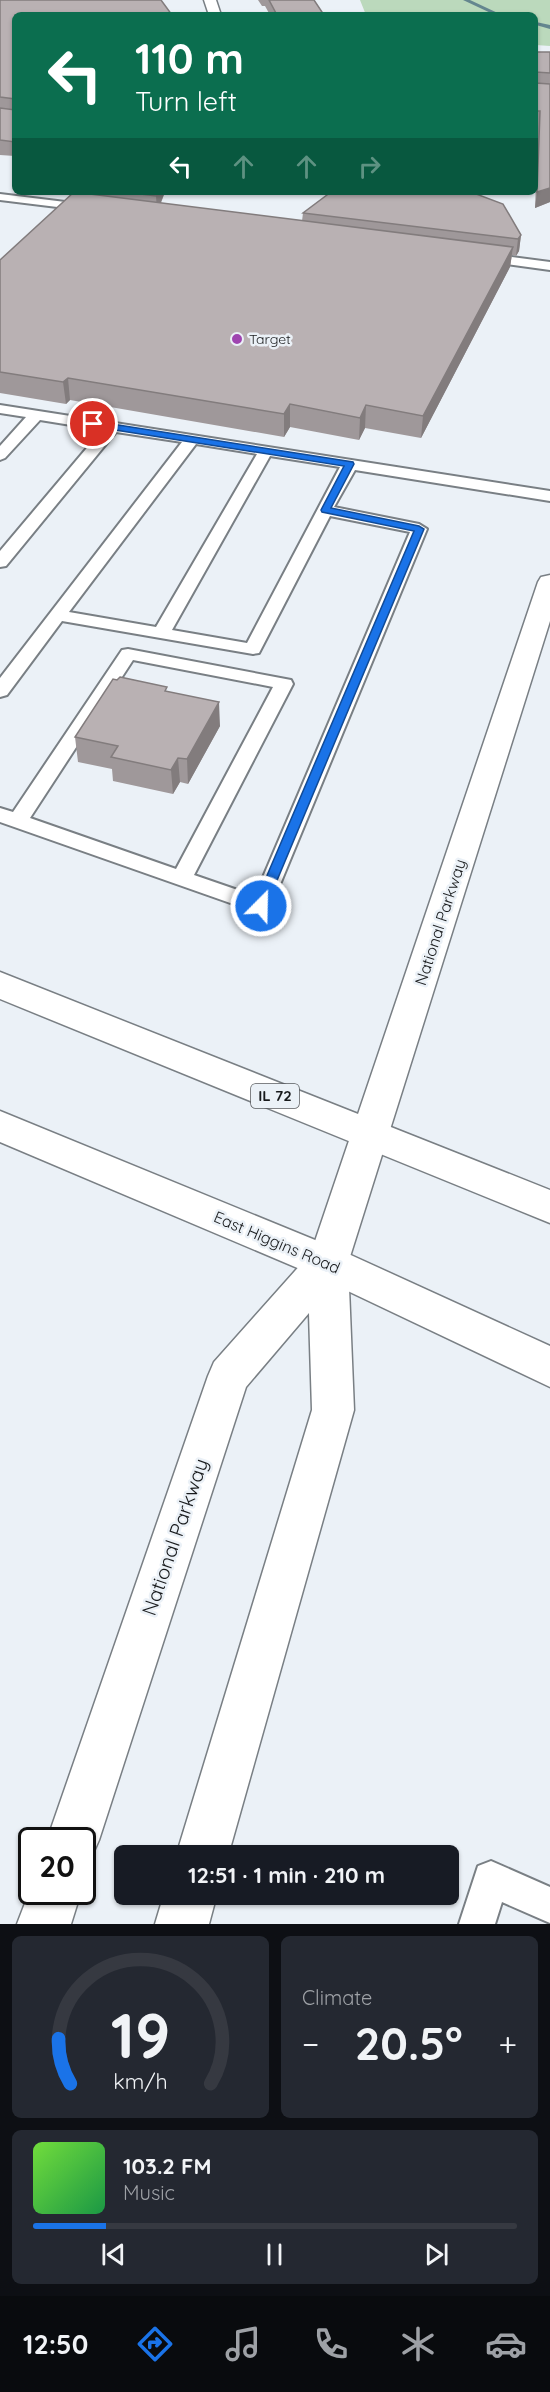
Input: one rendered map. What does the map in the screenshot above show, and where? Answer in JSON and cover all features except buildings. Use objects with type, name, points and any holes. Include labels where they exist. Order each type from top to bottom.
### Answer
[{"type":"street","name":"National Parkway","points":[[205,1845],[333,1410],[328,1263],[550,582]]},
{"type":"street","name":"IL 72","points":[[0,985],[550,1207]]},
{"type":"street","name":"East Higgins Road","points":[[0,1126],[328,1263],[550,1367]]},
{"type":"street","name":"National Parkway","points":[[76,1827],[230,1376],[328,1263]]},
{"type":"street","points":[[44,1924],[51,1905]]},
{"type":"street","points":[[182,1924],[188,1905]]},
{"type":"lane","points":[[0,197],[106,210]]},
{"type":"lane","points":[[472,256],[550,266]]},
{"type":"lane","points":[[0,409],[550,496]]},
{"type":"lane","points":[[0,455],[36,415]]},
{"type":"lane","points":[[0,562],[112,427]]},
{"type":"lane","points":[[0,691],[192,440]]},
{"type":"lane","points":[[161,633],[266,451]]},
{"type":"lane","points":[[58,615],[253,649],[350,464]]},
{"type":"lane","points":[[182,878],[284,684],[128,654],[9,818],[261,906],[419,529],[325,510]]},
{"type":"lane","points":[[477,1924],[491,1879],[550,1905]]},
{"type":"green space","points":[[360,0],[550,0],[550,46],[538,45],[538,12],[365,12]]},
{"type":"waterway","points":[[466,0],[492,12]]},
{"type":"waterway","points":[[538,24],[550,27]]},
{"type":"place","name":"Target","points":[[237,339]]},
{"type":"route","points":[[93,424],[350,464],[325,510],[419,529],[261,906]]}]
